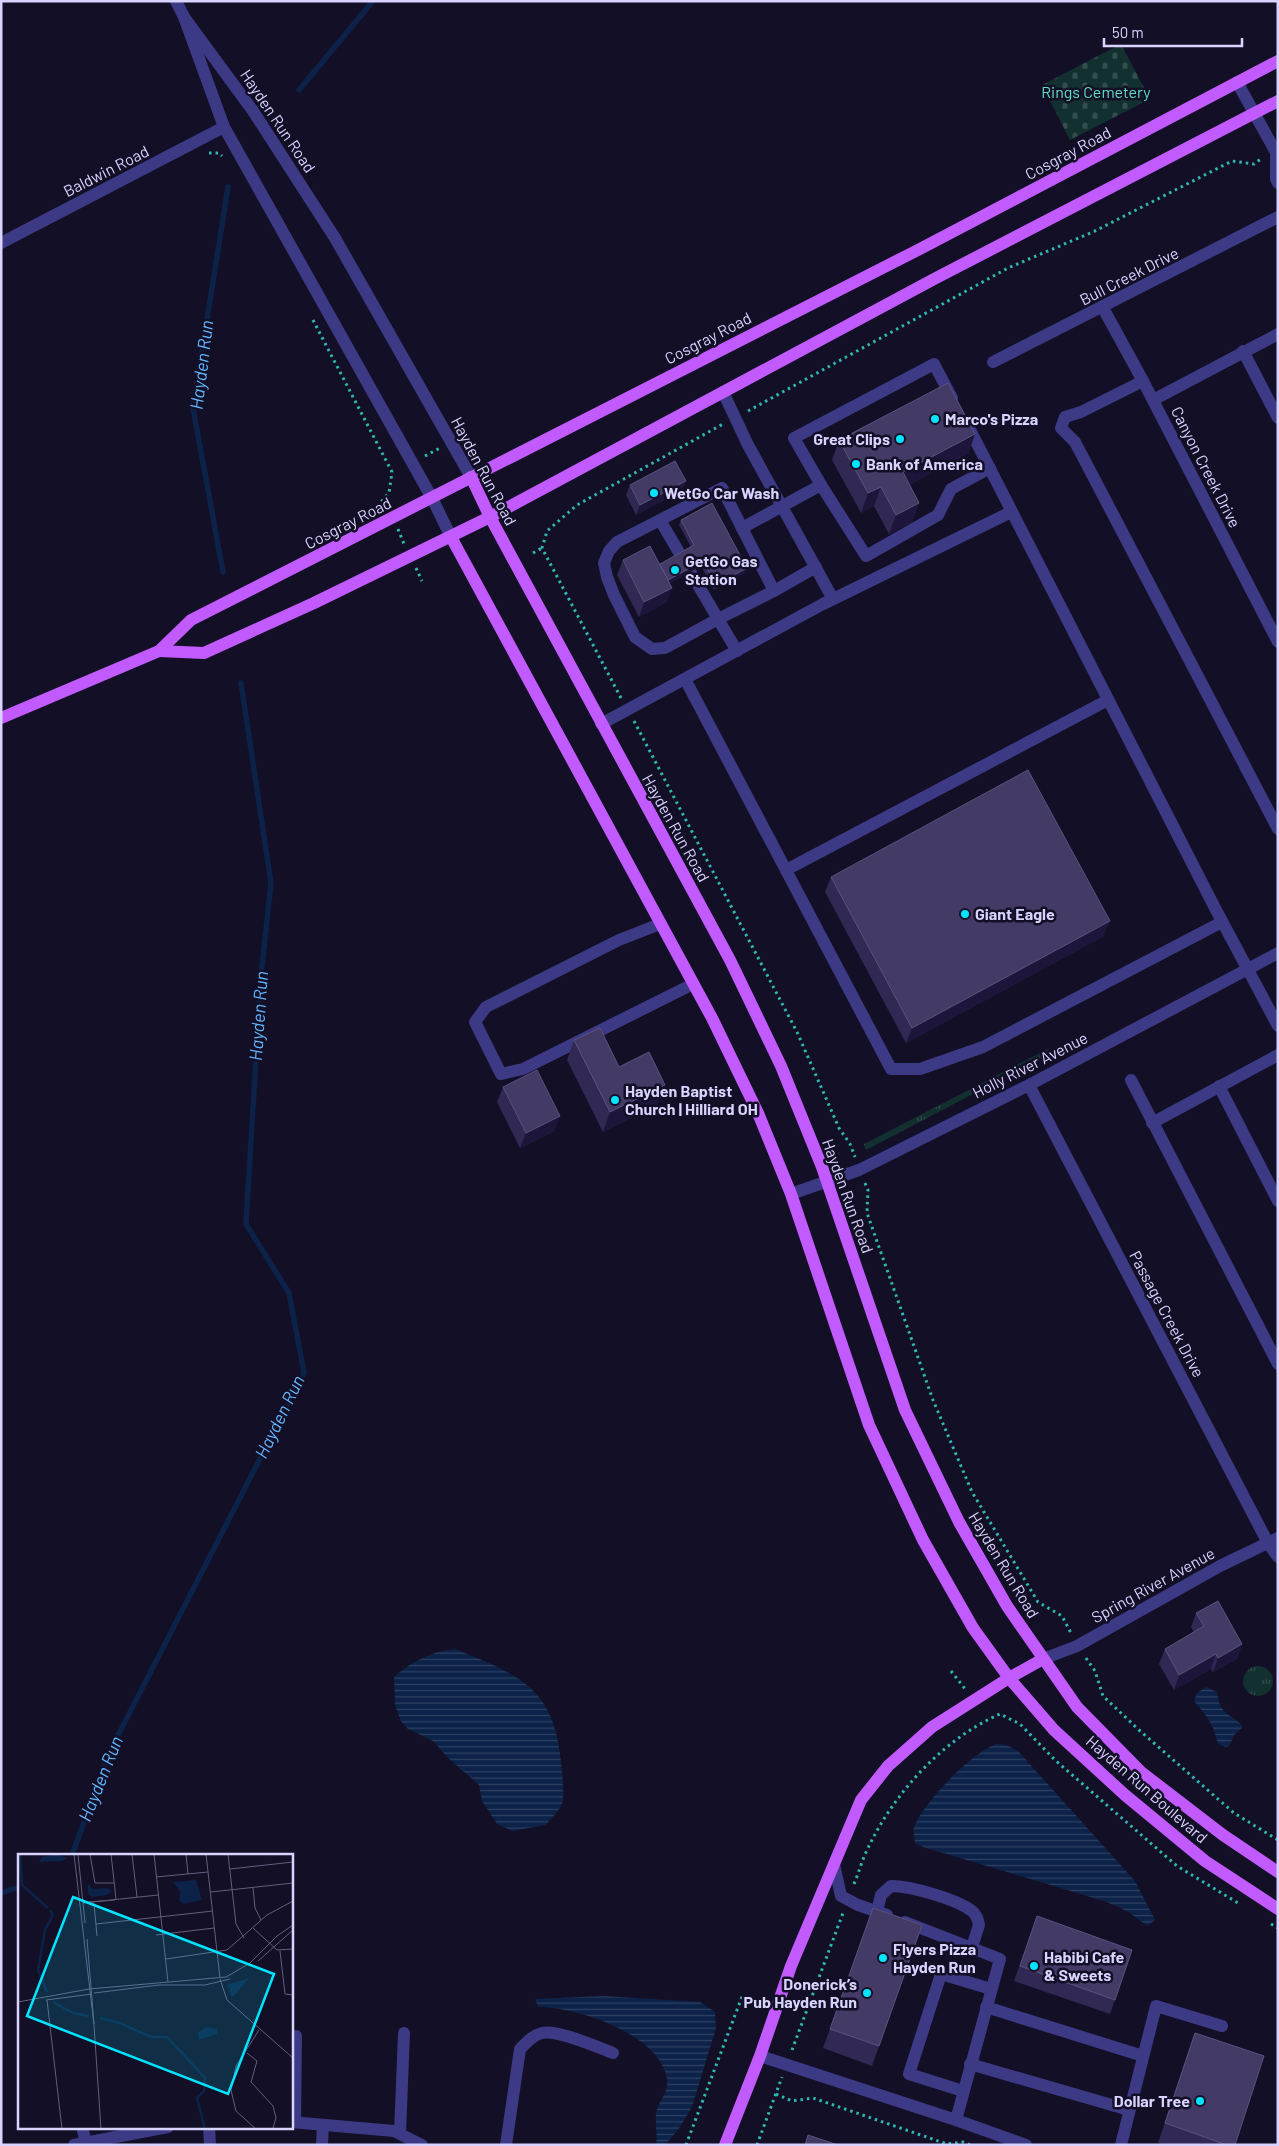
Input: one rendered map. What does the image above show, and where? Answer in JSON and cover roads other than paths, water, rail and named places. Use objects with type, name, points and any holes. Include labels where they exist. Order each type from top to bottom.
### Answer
[{"type":"main road","name":"Cosgray Road","points":[[1,718],[159,651],[192,620],[916,251],[1278,61]]},
{"type":"main road","name":"Cosgray Road","points":[[159,651],[204,653],[451,537],[936,278],[1278,102]]},
{"type":"main road","name":"Hayden Run Road","points":[[471,477],[490,517],[730,960],[781,1066],[827,1181],[905,1410],[959,1522],[1007,1606],[1043,1659]]},
{"type":"main road","name":"Hayden Run Road","points":[[451,537],[693,984],[758,1113],[791,1194],[868,1425],[924,1540],[973,1628],[1010,1678]]},
{"type":"main road","points":[[725,2145],[760,2056],[791,1966],[862,1800],[888,1766],[932,1727],[1043,1659]]},
{"type":"main road","name":"Hayden Run Boulevard","points":[[1043,1659],[1077,1707],[1141,1772],[1223,1835],[1278,1872]]},
{"type":"main road","name":"Hayden Run Boulevard","points":[[1010,1678],[1054,1730],[1125,1795],[1205,1861],[1278,1909]]},
{"type":"street","name":"Hayden Run Road","points":[[176,1],[184,16],[253,110],[335,238],[471,477]]},
{"type":"street","name":"Hayden Run Road","points":[[184,16],[224,127],[432,498],[451,537]]},
{"type":"street","points":[[1237,82],[1276,154],[1276,179],[1278,183]]},
{"type":"street","name":"Baldwin Road","points":[[1,243],[224,127]]},
{"type":"street","name":"Bull Creek Drive","points":[[994,362],[1278,217]]},
{"type":"street","name":"Canyon Creek Drive","points":[[1103,308],[1153,400],[1278,642]]},
{"type":"street","points":[[1153,400],[1278,334]]},
{"type":"street","points":[[1243,351],[1278,418]]},
{"type":"street","points":[[990,468],[951,489],[938,515],[866,556],[794,438],[934,364],[990,468],[1214,908],[1278,1026]]},
{"type":"street","points":[[1143,381],[1081,412],[1066,417],[1061,428],[1075,442],[1278,829]]},
{"type":"street","points":[[723,392],[735,418],[833,599]]},
{"type":"street","points":[[742,528],[821,484]]},
{"type":"street","points":[[774,591],[722,488],[617,542],[609,551],[604,562],[614,595],[635,637],[652,649],[665,648],[718,619],[774,591],[816,568]]},
{"type":"street","points":[[602,724],[833,599],[1011,512]]},
{"type":"street","points":[[660,520],[737,651]]},
{"type":"street","points":[[685,679],[891,1068],[920,1069],[983,1047],[1222,922]]},
{"type":"street","points":[[786,870],[1108,700]]},
{"type":"street","points":[[660,924],[619,940],[486,1006],[475,1022],[501,1074],[523,1069],[693,984]]},
{"type":"street","name":"Holly River Avenue","points":[[791,1194],[859,1170],[1029,1085],[1278,953]]},
{"type":"street","points":[[1152,1123],[1278,1055]]},
{"type":"street","points":[[1130,1080],[1278,1364]]},
{"type":"street","name":"Passage Creek Drive","points":[[1029,1085],[1273,1541],[1278,1557]]},
{"type":"street","points":[[1219,1086],[1278,1201]]},
{"type":"street","name":"Spring River Avenue","points":[[1043,1659],[1077,1646],[1220,1566],[1273,1541]]},
{"type":"street","points":[[834,1864],[841,1896],[848,1901],[1000,1959],[956,2120]]},
{"type":"street","points":[[877,1911],[881,1895],[891,1886],[905,1886],[928,1892],[973,1911],[979,1925],[972,1947]]},
{"type":"street","points":[[963,2091],[909,2074],[941,1974],[991,1989]]},
{"type":"street","points":[[1121,2145],[1156,2006],[1222,2026]]},
{"type":"street","points":[[986,2007],[1143,2056]]},
{"type":"street","points":[[506,2145],[520,2049],[531,2038],[542,2032],[563,2035],[613,2053]]},
{"type":"street","points":[[400,2133],[404,2033]]},
{"type":"street","points":[[296,2036],[293,2122],[394,2131],[422,2145]]},
{"type":"street","points":[[760,2056],[1026,2145]]},
{"type":"street","points":[[970,2064],[1129,2110]]},
{"type":"street","points":[[322,2145],[323,2125]]},
{"type":"street","points":[[82,2128],[79,2144],[163,2128]]},
{"type":"street","points":[[210,2128],[210,2145]]},
{"type":"water","points":[[455,1649],[515,1676],[541,1700],[550,1716],[557,1737],[563,1795],[561,1807],[546,1825],[512,1831],[497,1824],[482,1801],[479,1785],[448,1758],[433,1741],[408,1729],[401,1721],[395,1705],[394,1677],[422,1658],[438,1652]]},
{"type":"water","points":[[1206,1687],[1217,1692],[1222,1709],[1241,1724],[1242,1728],[1234,1735],[1230,1745],[1226,1747],[1218,1744],[1214,1730],[1207,1717],[1194,1701],[1197,1693]]},
{"type":"water","points":[[996,1744],[1007,1745],[1018,1751],[1135,1881],[1155,1920],[1148,1926],[1127,1911],[1104,1901],[915,1843],[914,1827],[919,1817],[938,1792],[974,1757]]},
{"type":"water","points":[[604,1996],[700,2002],[715,2012],[716,2028],[692,2107],[678,2130],[665,2145],[656,2145],[656,2114],[667,2087],[666,2075],[659,2060],[647,2047],[631,2035],[612,2025],[593,2017],[573,2012],[538,2007],[535,1999]]},
{"type":"waterway","name":"Hayden Run","points":[[299,90],[373,1]]},
{"type":"waterway","name":"Hayden Run","points":[[223,572],[193,408],[228,187]]},
{"type":"waterway","name":"Hayden Run","points":[[72,1854],[110,1751],[304,1373],[289,1293],[246,1224],[261,976],[271,883],[241,683]]},
{"type":"waterway","name":"Hayden Run","points":[[1,1893],[18,1887]]},
{"type":"place","name":"Marco's Pizza","points":[[935,419]]},
{"type":"place","name":"Great Clips","points":[[900,439]]},
{"type":"place","name":"Bank of America","points":[[856,464]]},
{"type":"place","name":"WetGo Car Wash","points":[[654,493]]},
{"type":"place","name":"GetGo Gas Station","points":[[675,570]]},
{"type":"place","name":"Giant Eagle","points":[[965,914]]},
{"type":"place","name":"Hayden Baptist Church | Hilliard OH","points":[[615,1100]]},
{"type":"place","name":"Flyers Pizza Hayden Run","points":[[883,1958]]},
{"type":"place","name":"Habibi Cafe & Sweets","points":[[1034,1966]]},
{"type":"place","name":"Donerick’s Pub Hayden Run","points":[[867,1993]]},
{"type":"place","name":"Dollar Tree","points":[[1200,2101]]},
{"type":"park label","name":"Rings Cemetery","points":[[1096,92]]}]
